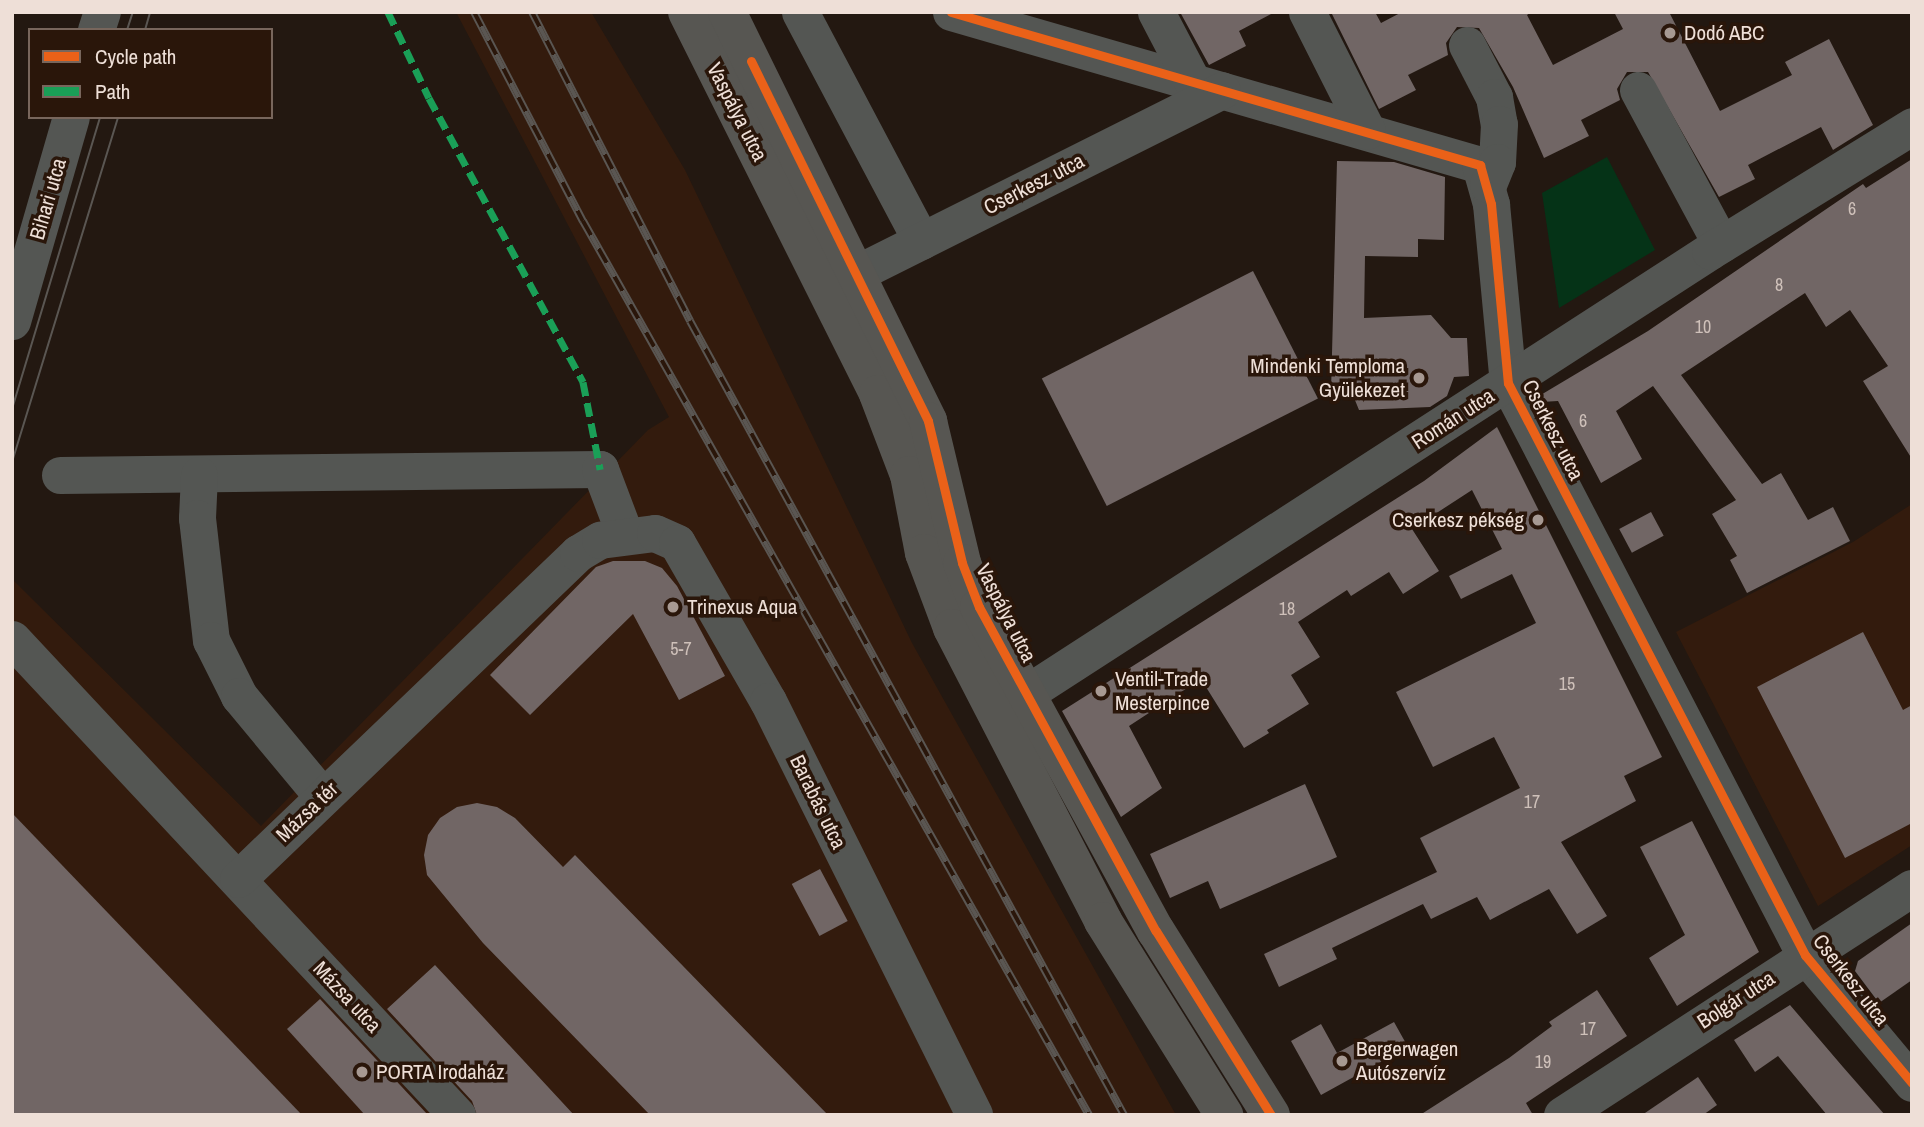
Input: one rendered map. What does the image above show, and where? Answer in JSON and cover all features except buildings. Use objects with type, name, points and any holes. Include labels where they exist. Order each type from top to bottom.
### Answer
[{"type":"main road","name":"Vaspálya utca","points":[[688,12],[791,179],[858,273],[928,421],[961,563],[979,607],[1156,931],[1262,1112]]},
{"type":"main road","name":"Vaspálya utca","points":[[727,12],[909,474],[933,579],[995,713],[1103,921],[1224,1115]]},
{"type":"street","points":[[800,12],[921,241]]},
{"type":"street","points":[[951,12],[1012,22],[1207,86],[1472,161],[1480,165],[1488,184]]},
{"type":"street","points":[[1156,12],[1207,86]]},
{"type":"street","points":[[1307,12],[1367,131]]},
{"type":"street","points":[[1467,45],[1494,97],[1499,124],[1497,162],[1488,184]]},
{"type":"street","name":"Cserkesz utca","points":[[858,273],[1207,86]]},
{"type":"street","points":[[1638,90],[1721,244]]},
{"type":"street","name":"Bihari utca","points":[[12,321],[70,119]]},
{"type":"street","name":"Román utca","points":[[995,713],[1029,696],[1721,244],[1912,126]]},
{"type":"street","name":"Cserkesz utca","points":[[1488,184],[1508,383],[1805,955],[1912,1083]]},
{"type":"street","points":[[60,475],[600,470],[625,535]]},
{"type":"street","points":[[199,475],[197,518],[211,640],[239,696],[323,797]]},
{"type":"street","name":"Barabás utca","points":[[625,535],[654,533],[677,543],[768,701],[974,1115]]},
{"type":"street","name":"Mázsa tér","points":[[239,879],[578,553],[600,540],[625,535]]},
{"type":"street","points":[[12,639],[239,879]]},
{"type":"street","name":"Mázsa utca","points":[[239,879],[457,1115]]},
{"type":"street","name":"Bolgár utca","points":[[1584,1109],[1805,955],[1912,888]]},
{"type":"shaded area","points":[[456,12],[591,12],[685,170],[912,643],[1176,1115],[12,1115],[12,579],[261,826],[648,430],[669,417]]},
{"type":"shaded area","points":[[1912,504],[1912,845],[1818,906],[1676,632],[1853,542]]},
{"type":"green space","points":[[1607,157],[1655,250],[1559,308],[1542,193]]},
{"type":"tram line","points":[[128,28],[133,12]]},
{"type":"tram line","points":[[146,28],[150,12]]},
{"type":"tram line","points":[[12,409],[99,119]]},
{"type":"tram line","points":[[12,462],[117,119]]},
{"type":"railway","points":[[474,12],[583,221],[1089,1115]]},
{"type":"railway","points":[[532,12],[690,321],[1124,1115]]},
{"type":"marked path","points":[[388,12],[429,98],[583,382],[600,469]]},
{"type":"cycle path","points":[[951,12],[1480,165],[1491,204],[1508,383],[1805,955],[1912,1083]]},
{"type":"cycle path","points":[[751,61],[928,421],[962,563],[979,607],[1156,931],[1271,1115]]},
{"type":"place","name":"Dodó ABC","points":[[1670,33]]},
{"type":"place","name":"Mindenki Temploma Gyülekezet","points":[[1419,378]]},
{"type":"place","name":"Cserkesz pékség","points":[[1538,520]]},
{"type":"place","name":"Trinexus Aqua","points":[[673,607]]},
{"type":"place","name":"Ventil-Trade Mesterpince","points":[[1101,691]]},
{"type":"place","name":"Bergerwagen Autószervíz","points":[[1342,1061]]},
{"type":"place","name":"PORTA Irodaház","points":[[362,1072]]}]
